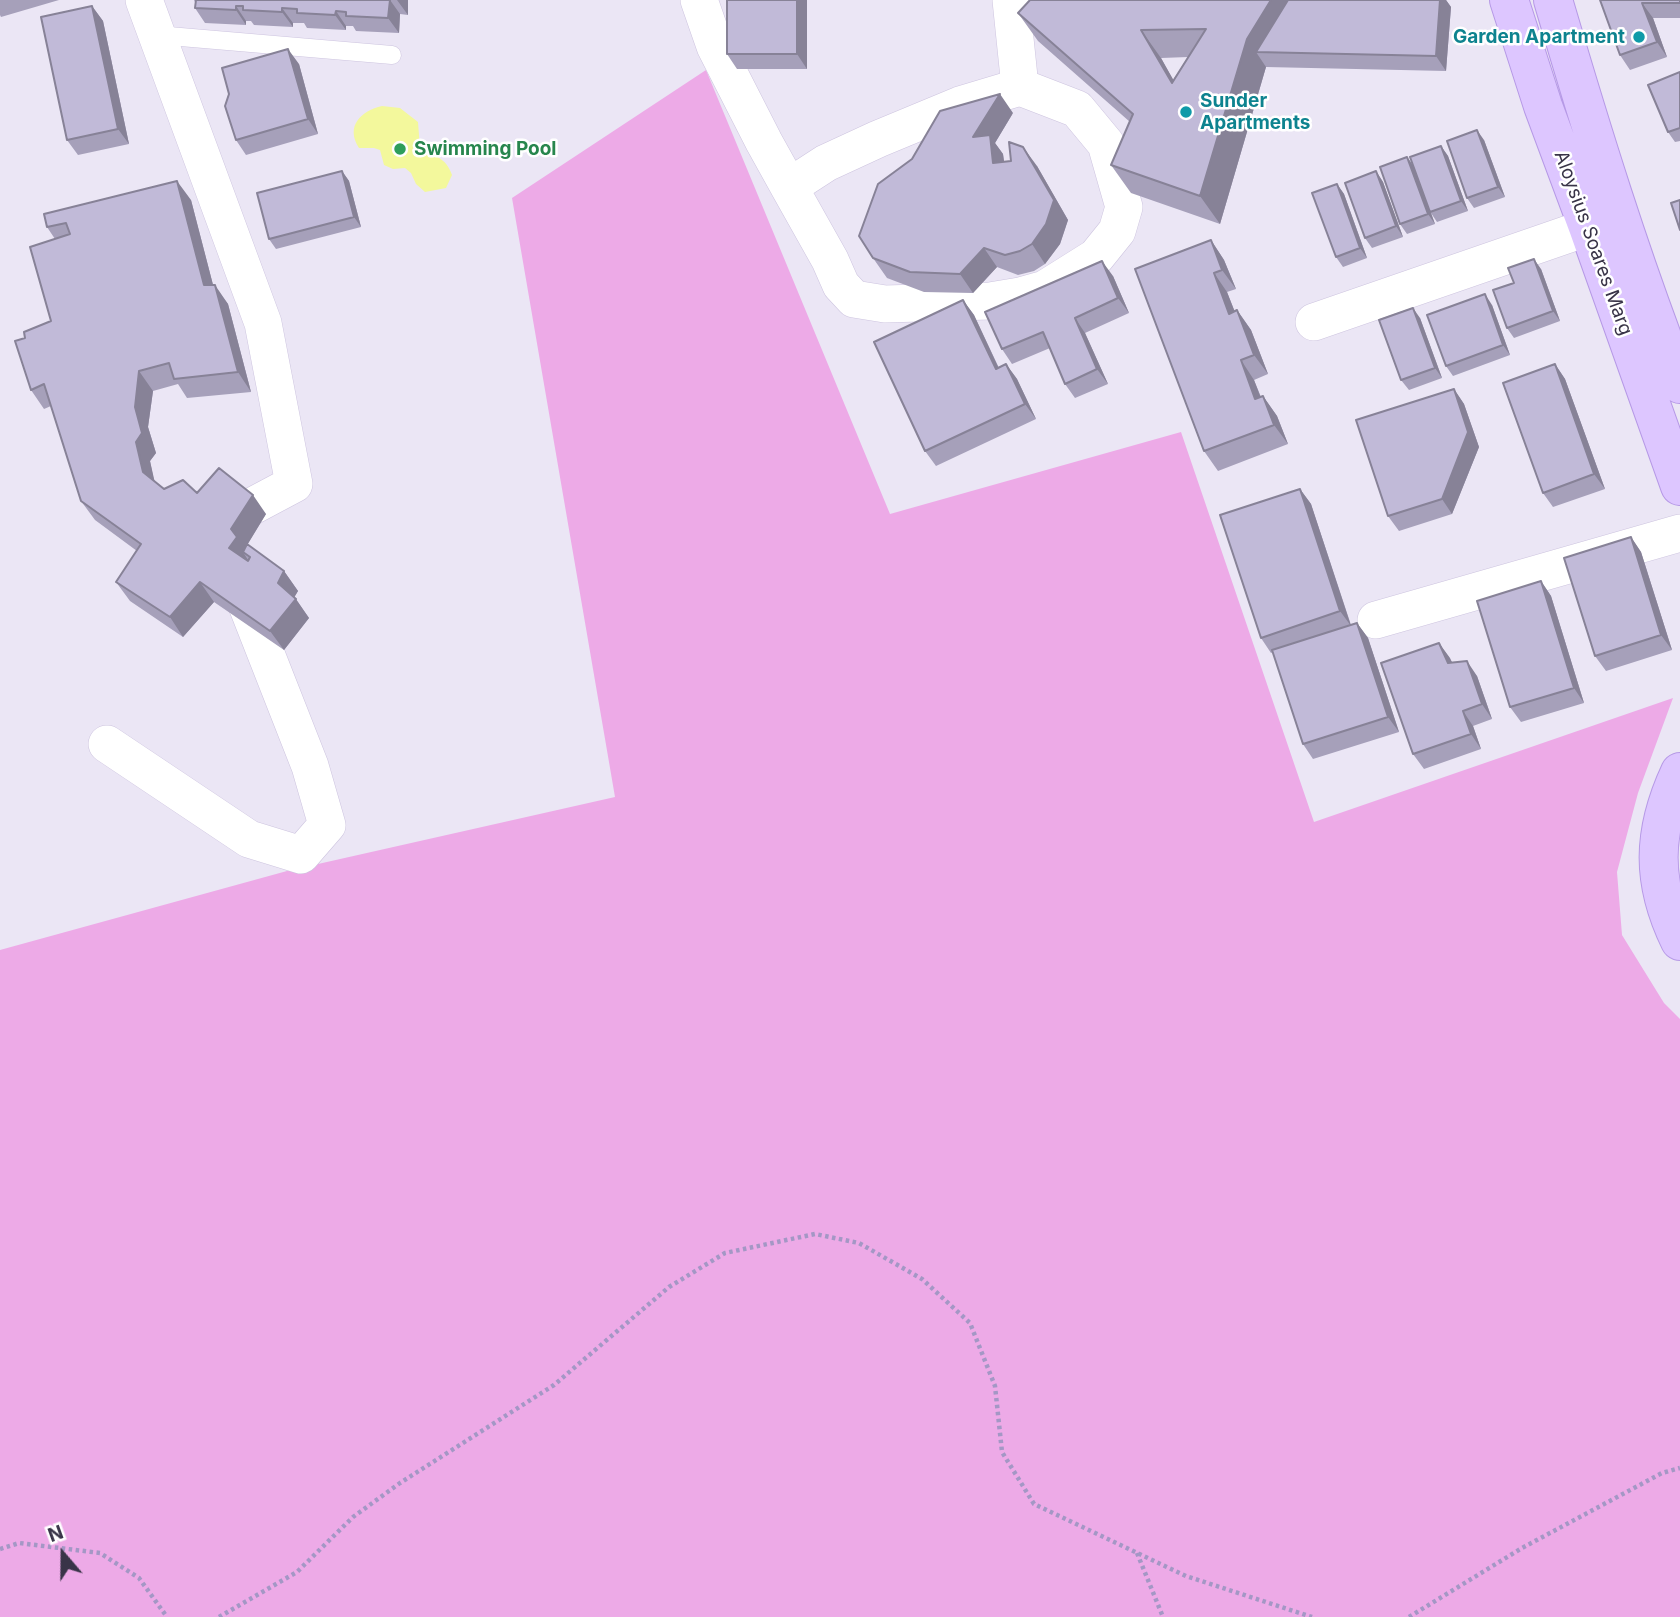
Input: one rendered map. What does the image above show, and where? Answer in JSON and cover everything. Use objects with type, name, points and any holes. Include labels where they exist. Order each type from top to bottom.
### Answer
[{"type":"main road","points":[[1515,17],[1557,12]]},
{"type":"main road","name":"Aloysius Soares Marg","points":[[1557,12],[1580,94],[1605,222]]},
{"type":"main road","name":"Aloysius Soares Marg","points":[[1515,17],[1543,106],[1605,222],[1680,384]]},
{"type":"main road","points":[[1543,106],[1580,94]]},
{"type":"main road","name":"Aloysius Soares Marg","points":[[1657,334],[1680,486]]},
{"type":"main road","points":[[1680,772],[1659,828],[1659,886],[1680,941]]},
{"type":"street","points":[[107,744],[249,839],[301,855],[327,824],[310,766],[215,526],[294,484],[263,324],[144,0]]},
{"type":"street","points":[[699,0],[715,46],[789,187],[830,260],[841,285],[854,299],[885,304],[990,301],[1045,289],[1096,257],[1117,232],[1124,207],[1106,144],[1077,109],[1020,87],[960,105],[878,139],[826,163],[789,187]]},
{"type":"street","points":[[1011,0],[1020,87]]},
{"type":"street","points":[[1314,322],[1605,222]]},
{"type":"street","points":[[1376,620],[1680,533]]},
{"type":"lane","points":[[157,35],[392,54]]},
{"type":"path","points":[[219,1617],[298,1572],[353,1517],[400,1483],[554,1385],[669,1287],[725,1253],[815,1234],[859,1243],[922,1279],[970,1323],[995,1386],[1002,1452],[1034,1504],[1186,1576],[1312,1617]]},
{"type":"path","points":[[1409,1617],[1522,1548],[1662,1473],[1680,1468]]},
{"type":"path","points":[[0,1549],[19,1543],[100,1553],[139,1578],[167,1617]]},
{"type":"path","points":[[1136,1552],[1163,1617]]},
{"type":"shaded area","points":[[706,70],[890,514],[1181,432],[1314,822],[1673,698],[1638,793],[1617,872],[1622,935],[1664,1003],[1680,1019],[1680,1617],[0,1617],[0,950],[287,871],[615,797],[512,198]]},
{"type":"shaded area","name":"Swimming Pool","points":[[374,108],[400,108],[418,122],[420,148],[439,158],[452,175],[446,188],[425,192],[405,168],[393,169],[384,165],[380,150],[359,148],[354,133],[357,121]]},
{"type":"building","points":[[196,0],[390,0],[388,18],[346,16],[346,12],[336,11],[335,15],[297,13],[297,9],[282,8],[282,12],[243,10],[243,6],[236,6],[236,10],[195,8]]},
{"type":"building","points":[[727,0],[797,0],[797,54],[727,54]]},
{"type":"building","name":"Sunder Apartments","points":[[1030,0],[1271,0],[1247,39],[1200,196],[1111,165],[1133,114],[1018,13]],"holes":[[[1206,29],[1172,83],[1141,30]]]},
{"type":"building","points":[[1288,0],[1440,0],[1436,56],[1256,52]]},
{"type":"building","points":[[1600,0],[1680,0],[1680,3],[1642,3],[1657,42],[1620,55]]},
{"type":"building","points":[[92,6],[118,129],[67,140],[41,17]]},
{"type":"building","points":[[288,49],[308,119],[236,140],[225,106],[229,94],[222,68]]},
{"type":"building","points":[[1680,72],[1680,128],[1668,132],[1648,85]]},
{"type":"building","points":[[1000,94],[973,137],[990,135],[993,163],[1011,161],[1009,142],[1023,147],[1054,200],[1046,224],[1032,244],[1005,255],[984,248],[960,274],[910,272],[873,258],[859,236],[878,184],[912,159],[940,111]]},
{"type":"building","points":[[1477,130],[1498,187],[1467,198],[1447,141]]},
{"type":"building","points":[[1441,146],[1461,201],[1430,212],[1410,157]]},
{"type":"building","points":[[1407,157],[1428,214],[1400,224],[1380,167]]},
{"type":"building","points":[[342,171],[354,217],[269,239],[257,193]]},
{"type":"building","points":[[1376,171],[1396,226],[1365,238],[1345,183]]},
{"type":"building","points":[[177,181],[204,285],[215,285],[238,372],[174,379],[169,363],[139,371],[135,407],[142,433],[136,442],[143,472],[164,489],[183,480],[197,493],[219,468],[253,495],[231,529],[237,537],[229,548],[248,561],[250,557],[243,552],[247,544],[284,571],[278,583],[296,599],[270,631],[200,582],[170,617],[116,582],[141,544],[81,501],[44,384],[31,390],[15,341],[25,338],[24,332],[51,321],[30,247],[70,234],[66,223],[47,227],[44,214]]},
{"type":"building","points":[[1337,184],[1360,248],[1336,257],[1312,193]]},
{"type":"building","points":[[1680,200],[1680,230],[1671,203]]},
{"type":"building","points":[[1211,240],[1222,270],[1214,273],[1229,314],[1237,310],[1254,355],[1241,360],[1255,399],[1263,396],[1274,425],[1204,451],[1135,269]]},
{"type":"building","points":[[1534,259],[1553,311],[1507,328],[1493,290],[1514,283],[1508,268]]},
{"type":"building","points":[[1102,261],[1118,298],[1075,318],[1097,369],[1065,384],[1043,332],[1002,349],[985,312]]},
{"type":"building","points":[[1485,294],[1503,345],[1446,366],[1427,315]]},
{"type":"building","points":[[963,300],[996,369],[1006,364],[1025,404],[925,451],[874,342]]},
{"type":"building","points":[[1413,308],[1435,368],[1401,380],[1379,320]]},
{"type":"building","points":[[1555,364],[1594,474],[1543,493],[1503,383]]},
{"type":"building","points":[[1454,389],[1468,432],[1442,499],[1388,516],[1356,420]]},
{"type":"building","points":[[1300,489],[1340,611],[1261,638],[1220,515]]},
{"type":"building","points":[[1631,537],[1661,635],[1595,656],[1564,558]]},
{"type":"building","points":[[1541,581],[1574,688],[1510,707],[1477,601]]},
{"type":"building","points":[[1357,623],[1388,717],[1303,744],[1272,650]]},
{"type":"building","points":[[1439,643],[1448,663],[1467,661],[1482,704],[1463,711],[1471,734],[1413,754],[1381,663]]},
{"type":"place","name":"Garden Apartment","points":[[1639,37]]},
{"type":"place","name":"Sunder Apartments","points":[[1186,112]]},
{"type":"place","name":"Swimming Pool","points":[[400,149]]}]
